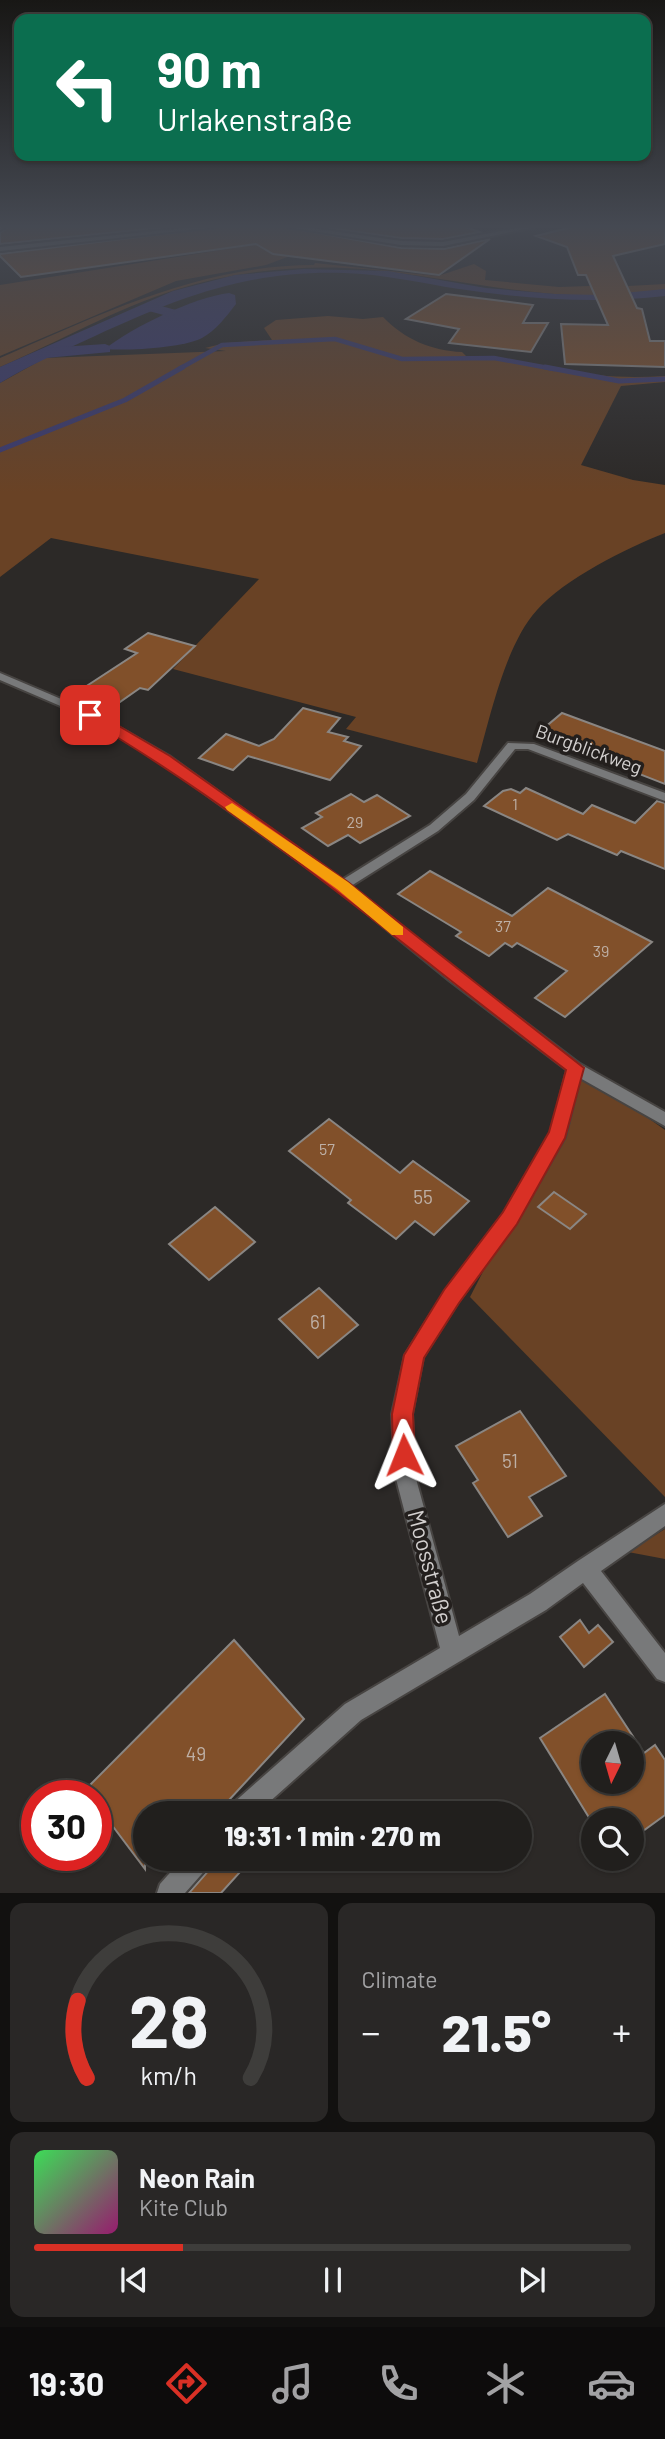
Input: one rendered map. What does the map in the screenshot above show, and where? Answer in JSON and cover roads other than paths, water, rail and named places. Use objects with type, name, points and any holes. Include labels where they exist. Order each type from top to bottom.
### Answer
[{"type":"street","points":[[0,676],[90,715],[165,759],[342,886],[455,977],[575,1068],[665,1119]]},
{"type":"street","name":"Burgblickweg","points":[[342,886],[434,828],[471,797],[512,745],[530,746],[665,797]]},
{"type":"street","name":"Moosstraße","points":[[452,1650],[405,1475],[402,1414],[414,1355],[452,1296],[510,1218],[558,1133],[575,1068]]},
{"type":"street","name":"Moosstraße","points":[[253,1801],[354,1712],[452,1650],[538,1602],[665,1514]]},
{"type":"street","points":[[585,1568],[665,1671]]},
{"type":"street","points":[[169,1893],[188,1871]]},
{"type":"waterway","points":[[179,369],[222,345],[335,339],[402,359],[494,358],[554,369]]},
{"type":"waterway","points":[[46,353],[105,349]]},
{"type":"waterway","points":[[0,450],[125,400],[183,367]]},
{"type":"waterway","points":[[545,367],[619,381],[665,379]]}]
